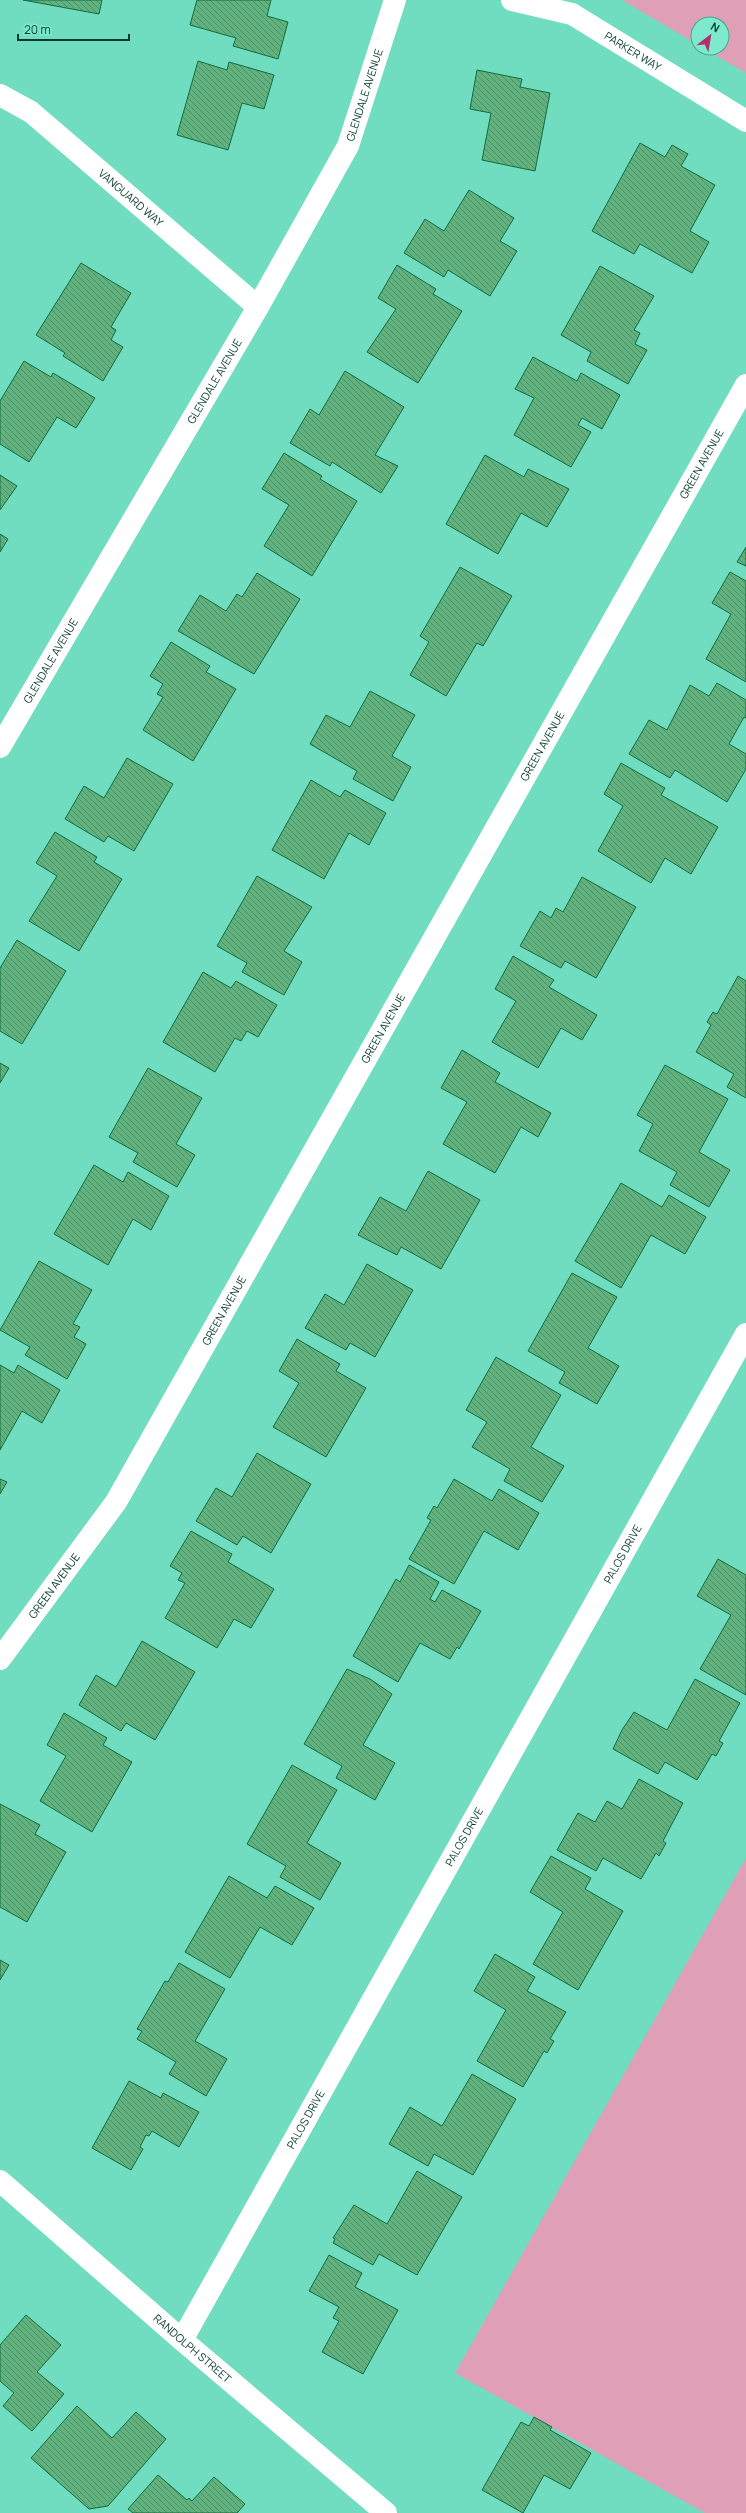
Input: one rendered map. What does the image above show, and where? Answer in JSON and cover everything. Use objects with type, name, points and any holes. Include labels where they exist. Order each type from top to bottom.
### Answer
[{"type":"street","name":"GLENDALE AVENUE","points":[[0,747],[258,307],[348,146],[395,0]]},
{"type":"street","name":"PARKER WAY","points":[[512,0],[572,14],[746,121]]},
{"type":"street","name":"VANGUARD WAY","points":[[0,95],[31,112],[258,307]]},
{"type":"street","name":"GREEN AVENUE","points":[[0,1659],[116,1502],[746,385]]},
{"type":"street","name":"PALOS DRIVE","points":[[182,2340],[746,1334]]},
{"type":"street","name":"RANDOLPH STREET","points":[[0,2181],[182,2340],[386,2513]]},
{"type":"shaded area","points":[[622,0],[746,0],[746,73],[717,56],[730,56],[730,16],[690,16],[690,40]]},
{"type":"shaded area","points":[[746,1858],[746,2513],[705,2513],[455,2373]]},
{"type":"building","points":[[23,0],[102,0],[99,14]]},
{"type":"building","points":[[197,0],[271,0],[267,16],[288,22],[278,59],[233,46],[236,38],[190,25]]},
{"type":"building","points":[[198,61],[227,70],[229,62],[274,75],[264,109],[242,103],[228,150],[177,135]]},
{"type":"building","points":[[477,70],[522,79],[520,87],[550,93],[535,171],[482,160],[491,113],[470,109]]},
{"type":"building","points":[[640,143],[665,157],[672,145],[688,154],[681,166],[715,185],[690,231],[709,242],[692,273],[640,244],[634,254],[592,231]]},
{"type":"building","points":[[469,190],[514,218],[500,241],[517,251],[490,296],[448,270],[444,277],[404,253],[425,219],[444,231]]},
{"type":"building","points":[[81,263],[131,293],[111,327],[116,330],[111,340],[123,347],[103,381],[63,356],[65,353],[36,335]]},
{"type":"building","points":[[397,265],[436,289],[433,294],[462,311],[418,383],[367,352],[396,309],[378,298]]},
{"type":"building","points":[[600,266],[654,296],[634,330],[640,333],[635,344],[647,350],[628,384],[587,361],[591,352],[561,335]]},
{"type":"building","points":[[533,357],[577,381],[581,373],[620,395],[602,429],[582,418],[578,425],[591,432],[571,467],[514,435],[534,398],[515,389]]},
{"type":"building","points":[[24,361],[51,377],[53,373],[95,398],[76,428],[57,417],[29,462],[0,444],[0,401]]},
{"type":"building","points":[[345,371],[404,407],[375,455],[398,466],[381,493],[332,462],[330,466],[290,443],[310,409],[319,415]]},
{"type":"building","points":[[284,453],[322,476],[320,479],[357,501],[312,576],[264,546],[289,505],[262,489]]},
{"type":"building","points":[[485,455],[524,477],[528,469],[569,489],[547,527],[521,513],[498,554],[446,524]]},
{"type":"building","points":[[0,475],[17,486],[0,510]]},
{"type":"building","points":[[0,534],[8,539],[0,552]]},
{"type":"building","points":[[746,547],[746,566],[737,562]]},
{"type":"building","points":[[460,567],[512,596],[483,646],[477,643],[446,696],[410,675],[429,642],[420,636]]},
{"type":"building","points":[[730,572],[746,581],[746,682],[706,659],[731,614],[712,603]]},
{"type":"building","points":[[257,573],[300,599],[254,674],[178,631],[200,595],[226,611],[237,594],[242,597]]},
{"type":"building","points":[[171,642],[210,666],[206,672],[236,689],[193,761],[143,730],[163,697],[157,694],[163,684],[150,676]]},
{"type":"building","points":[[717,683],[746,700],[746,718],[744,717],[729,744],[746,754],[746,769],[727,802],[675,770],[670,778],[629,754],[649,720],[667,730],[690,685],[709,696]]},
{"type":"building","points":[[370,691],[415,715],[392,756],[411,767],[393,801],[353,779],[357,771],[310,744],[326,715],[350,727]]},
{"type":"building","points":[[127,758],[173,784],[134,851],[108,836],[104,842],[65,819],[84,786],[104,798]]},
{"type":"building","points":[[621,763],[665,788],[661,795],[718,827],[691,874],[665,858],[651,883],[598,851],[623,806],[604,794]]},
{"type":"building","points":[[311,780],[340,797],[345,790],[386,813],[369,845],[349,833],[324,879],[272,850]]},
{"type":"building","points":[[55,832],[97,857],[94,862],[122,879],[79,951],[29,921],[57,876],[36,863]]},
{"type":"building","points":[[257,876],[312,907],[284,951],[302,962],[284,995],[242,972],[247,963],[217,946]]},
{"type":"building","points":[[582,877],[636,907],[596,978],[565,961],[561,968],[520,946],[540,911],[551,918],[556,908],[563,912]]},
{"type":"building","points":[[17,940],[66,971],[22,1044],[0,1031],[0,968]]},
{"type":"building","points":[[513,956],[554,980],[549,987],[597,1015],[582,1040],[561,1028],[538,1068],[492,1042],[516,1001],[495,989]]},
{"type":"building","points":[[203,972],[231,988],[236,981],[277,1005],[258,1037],[247,1031],[241,1041],[235,1038],[215,1072],[163,1042]]},
{"type":"building","points":[[738,976],[746,981],[746,1098],[727,1087],[734,1074],[696,1052],[711,1025],[707,1022],[713,1012],[717,1014]]},
{"type":"building","points":[[462,1050],[500,1073],[495,1082],[551,1113],[538,1137],[521,1127],[495,1173],[443,1144],[467,1102],[441,1088]]},
{"type":"building","points":[[0,1063],[9,1068],[0,1083]]},
{"type":"building","points":[[665,1065],[728,1099],[699,1152],[730,1170],[709,1207],[670,1185],[677,1172],[639,1151],[653,1124],[637,1115]]},
{"type":"building","points":[[148,1068],[202,1098],[176,1144],[195,1155],[177,1187],[133,1162],[138,1153],[109,1137]]},
{"type":"building","points":[[94,1165],[123,1182],[128,1172],[169,1196],[151,1230],[133,1219],[108,1265],[54,1234]]},
{"type":"building","points":[[428,1171],[480,1200],[441,1269],[401,1247],[397,1255],[358,1235],[380,1197],[406,1211]]},
{"type":"building","points":[[621,1183],[662,1207],[669,1195],[706,1217],[685,1254],[651,1235],[621,1288],[575,1261]]},
{"type":"building","points":[[39,1261],[92,1290],[73,1324],[80,1327],[74,1337],[86,1344],[67,1379],[25,1355],[30,1347],[0,1330]]},
{"type":"building","points":[[367,1264],[413,1290],[375,1357],[350,1343],[346,1350],[305,1328],[325,1294],[344,1305]]},
{"type":"building","points":[[572,1273],[617,1297],[588,1348],[619,1366],[597,1404],[559,1383],[565,1372],[528,1351]]},
{"type":"building","points":[[297,1339],[340,1364],[336,1371],[366,1388],[326,1457],[273,1427],[299,1383],[279,1371]]},
{"type":"building","points":[[496,1357],[561,1395],[531,1447],[564,1466],[542,1502],[504,1481],[510,1469],[472,1447],[487,1422],[466,1410]]},
{"type":"building","points":[[0,1365],[14,1373],[18,1365],[60,1390],[42,1423],[22,1411],[0,1450]]},
{"type":"building","points":[[257,1453],[311,1484],[271,1553],[243,1536],[237,1545],[196,1521],[216,1488],[232,1497]]},
{"type":"building","points":[[0,1479],[7,1482],[0,1494]]},
{"type":"building","points":[[454,1479],[492,1501],[499,1489],[539,1513],[518,1550],[484,1531],[454,1584],[409,1559],[431,1520],[427,1518],[434,1506],[437,1508]]},
{"type":"building","points":[[191,1531],[232,1554],[228,1562],[274,1589],[251,1628],[234,1619],[217,1648],[165,1618],[185,1583],[178,1580],[182,1573],[170,1566]]},
{"type":"building","points":[[718,1559],[746,1575],[746,1695],[700,1669],[731,1615],[697,1596]]},
{"type":"building","points":[[409,1565],[439,1582],[430,1599],[435,1602],[442,1590],[481,1611],[459,1649],[457,1647],[450,1659],[420,1643],[398,1682],[353,1656],[396,1579],[400,1582]]},
{"type":"building","points":[[142,1641],[195,1672],[155,1740],[126,1723],[121,1731],[79,1705],[96,1675],[116,1687]]},
{"type":"building","points":[[347,1669],[370,1679],[392,1694],[363,1745],[395,1763],[375,1800],[336,1778],[342,1766],[304,1744]]},
{"type":"building","points":[[695,1679],[740,1703],[719,1741],[723,1743],[716,1756],[712,1754],[697,1780],[665,1762],[658,1774],[613,1749],[622,1730],[634,1712],[667,1730]]},
{"type":"building","points":[[64,1713],[107,1738],[103,1745],[132,1762],[92,1832],[40,1801],[66,1756],[47,1745]]},
{"type":"building","points":[[292,1765],[337,1790],[307,1843],[341,1863],[320,1900],[280,1877],[286,1866],[247,1844]]},
{"type":"building","points":[[639,1779],[683,1803],[663,1841],[666,1843],[659,1856],[656,1853],[641,1879],[603,1858],[596,1871],[557,1850],[578,1813],[595,1822],[607,1801],[622,1809]]},
{"type":"building","points":[[0,1804],[40,1825],[35,1834],[66,1852],[27,1922],[0,1907]]},
{"type":"building","points":[[551,1856],[591,1878],[585,1889],[623,1911],[578,1990],[533,1964],[563,1912],[530,1892]]},
{"type":"building","points":[[229,1876],[267,1898],[275,1886],[314,1908],[292,1945],[260,1927],[230,1978],[185,1952]]},
{"type":"building","points":[[495,1954],[535,1977],[527,1991],[566,2012],[550,2039],[554,2041],[547,2053],[544,2051],[523,2087],[477,2061],[506,2010],[474,1991]]},
{"type":"building","points":[[0,1960],[9,1965],[0,1980]]},
{"type":"building","points":[[179,1963],[225,1989],[195,2041],[227,2059],[206,2096],[169,2074],[176,2062],[137,2039],[142,2031],[137,2029],[165,1981],[168,1982]]},
{"type":"building","points":[[472,2074],[516,2099],[473,2175],[434,2154],[428,2166],[389,2144],[410,2107],[442,2126]]},
{"type":"building","points":[[129,2081],[161,2098],[163,2093],[199,2112],[179,2147],[152,2131],[149,2136],[146,2135],[140,2147],[143,2149],[131,2170],[92,2148]]},
{"type":"building","points":[[417,2171],[462,2197],[417,2275],[379,2254],[373,2265],[333,2243],[335,2239],[333,2238],[354,2205],[387,2224]]},
{"type":"building","points":[[329,2255],[362,2273],[355,2287],[398,2310],[363,2374],[322,2352],[339,2321],[333,2318],[339,2307],[309,2291]]},
{"type":"building","points":[[26,2315],[61,2345],[37,2372],[64,2394],[32,2431],[3,2406],[14,2393],[0,2381],[0,2345]]},
{"type":"building","points":[[77,2406],[112,2438],[136,2412],[166,2439],[108,2506],[89,2509],[31,2458]]},
{"type":"building","points":[[534,2417],[552,2427],[550,2430],[591,2453],[570,2489],[544,2475],[523,2513],[482,2490],[521,2422],[529,2426]]},
{"type":"building","points":[[158,2475],[187,2500],[189,2498],[192,2501],[214,2477],[245,2504],[237,2513],[133,2513],[128,2509]]}]
